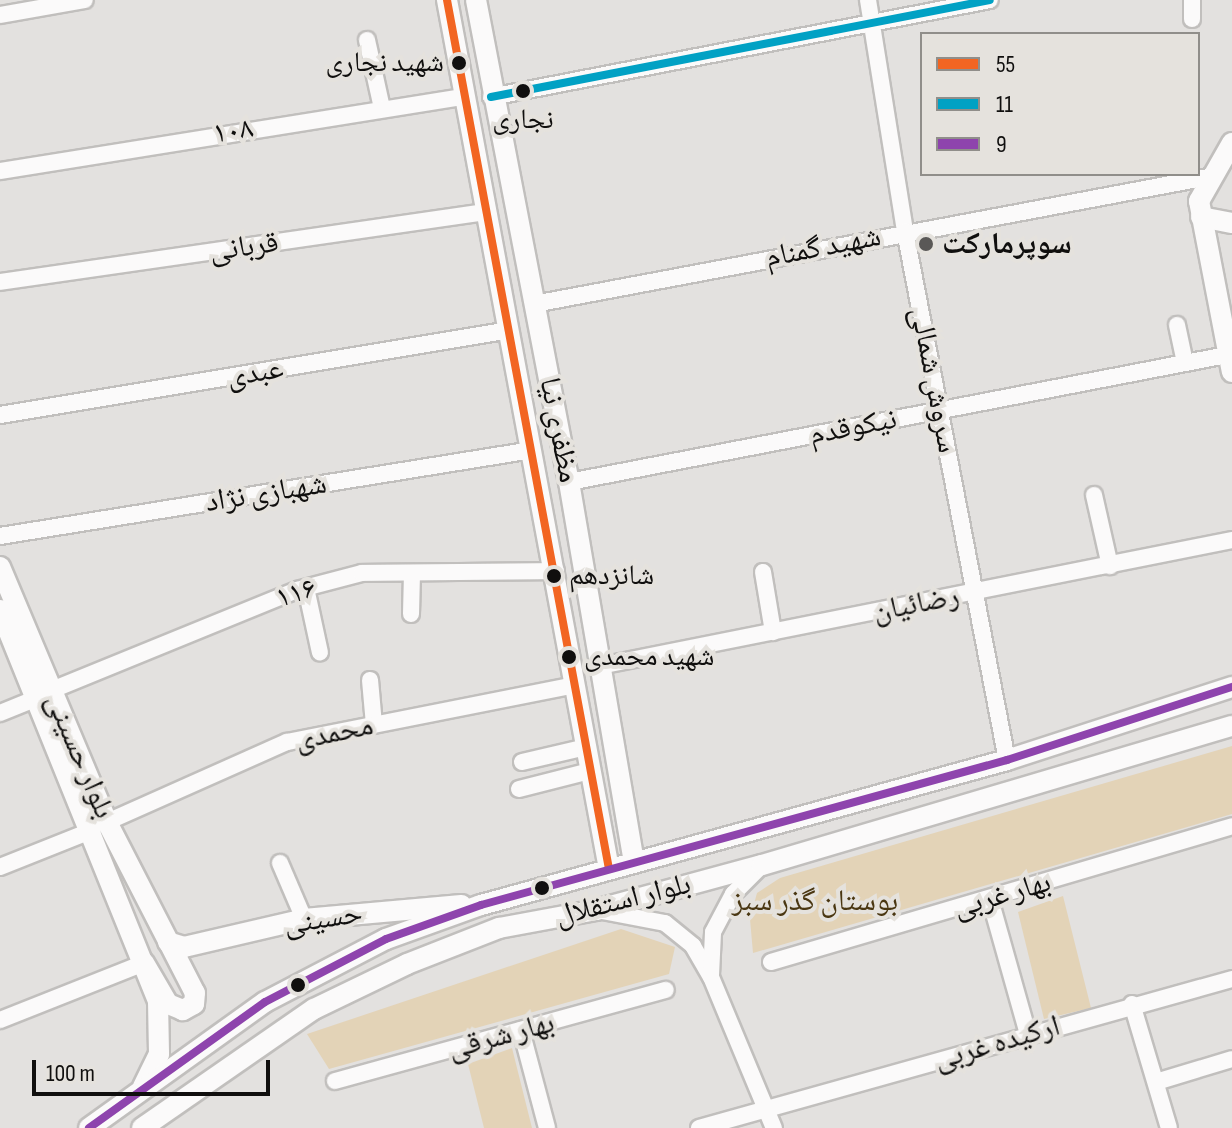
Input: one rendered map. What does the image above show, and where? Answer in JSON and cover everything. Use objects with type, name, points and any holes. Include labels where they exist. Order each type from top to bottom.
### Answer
[{"type":"main road","name":"مظفری نیا","points":[[447,0],[556,571],[609,869]]},
{"type":"main road","name":"مظفری نیا","points":[[476,0],[491,97],[569,482],[634,862]]},
{"type":"main road","points":[[1230,360],[1199,201],[1208,177],[1232,143]]},
{"type":"main road","points":[[1208,177],[1232,175]]},
{"type":"main road","points":[[1201,217],[1232,223]]},
{"type":"main road","name":"بلوار حسینی","points":[[0,567],[45,694],[100,826],[144,963],[168,1004],[190,1008],[195,993],[100,826]]},
{"type":"main road","name":"بلوار حسینی","points":[[0,610],[45,694]]},
{"type":"main road","name":"بلوار استقلال","points":[[89,1128],[265,1002],[386,939],[481,905],[1007,760],[1232,687]]},
{"type":"main road","name":"بلوار استقلال","points":[[142,1128],[283,1029],[407,964],[499,928],[596,910],[762,865],[1232,726]]},
{"type":"main road","points":[[601,826],[617,832],[625,810]]},
{"type":"main road","name":"حسینی","points":[[168,942],[184,947],[206,944],[304,919],[404,907],[481,905]]},
{"type":"main road","points":[[140,1092],[159,1054],[163,1032],[158,1001],[144,963]]},
{"type":"main road","points":[[265,1002],[283,1029]]},
{"type":"street","points":[[0,15],[85,0]]},
{"type":"street","name":"سروش شمالی","points":[[868,0],[905,231],[1007,760]]},
{"type":"street","points":[[491,97],[990,0]]},
{"type":"street","points":[[1192,0],[1192,19]]},
{"type":"street","points":[[367,40],[382,108]]},
{"type":"street","name":"۱۰۸","points":[[0,171],[466,96]]},
{"type":"street","name":"شهید گمنام","points":[[534,304],[905,231],[1208,177]]},
{"type":"street","name":"قربانی","points":[[0,282],[488,212]]},
{"type":"street","points":[[1177,325],[1185,362]]},
{"type":"street","name":"عبدی","points":[[0,415],[510,330]]},
{"type":"street","name":"نیکوقدم","points":[[569,482],[1185,362],[1230,360]]},
{"type":"street","name":"شهبازی نژاد","points":[[0,536],[532,450]]},
{"type":"street","points":[[1094,495],[1110,566]]},
{"type":"street","name":"رضائیان","points":[[600,666],[1232,540]]},
{"type":"street","name":"۱۱۶","points":[[0,713],[306,588],[362,573],[556,571]]},
{"type":"street","points":[[763,572],[773,632]]},
{"type":"street","points":[[411,614],[412,573]]},
{"type":"street","points":[[306,588],[320,653]]},
{"type":"street","points":[[370,680],[374,725]]},
{"type":"street","name":"محمدی","points":[[0,867],[287,742],[574,685]]},
{"type":"street","points":[[522,762],[586,747]]},
{"type":"street","points":[[519,789],[590,771]]},
{"type":"street","name":"بهار غربی","points":[[771,962],[1232,826]]},
{"type":"street","points":[[280,863],[304,919]]},
{"type":"street","points":[[711,977],[713,932],[733,894],[762,865]]},
{"type":"street","points":[[990,899],[1028,1034]]},
{"type":"street","points":[[596,910],[665,923],[693,946],[711,977],[762,1109],[774,1128]]},
{"type":"street","points":[[0,1020],[144,963]]},
{"type":"street","name":"ارکیده غربی","points":[[699,1128],[1132,1004],[1232,979]]},
{"type":"street","name":"بهار شرقی","points":[[335,1081],[666,990]]},
{"type":"street","points":[[1132,1004],[1169,1128]]},
{"type":"street","points":[[521,1030],[547,1128]]},
{"type":"street","points":[[1156,1082],[1232,1059]]},
{"type":"green space","name":"بوستان گذر سبز","points":[[1232,746],[1232,814],[753,953],[750,919],[757,893],[780,878]]},
{"type":"green space","points":[[1063,896],[1091,1008],[1044,1019],[1018,912]]},
{"type":"green space","points":[[621,929],[675,947],[669,974],[329,1069],[307,1034]]},
{"type":"green space","points":[[512,1048],[532,1128],[484,1128],[468,1064]]},
{"type":"transit line","name":"55","points":[[447,0],[609,869]]},
{"type":"transit line","name":"11","points":[[491,97],[990,0]]},
{"type":"transit line","name":"9","points":[[89,1128],[265,1002],[386,939],[481,905],[1007,760],[1232,687]]},
{"type":"place","name":"شهید نجاری","points":[[459,63]]},
{"type":"place","name":"نجاری","points":[[523,91]]},
{"type":"place","name":"سوپرمارکت","points":[[926,244]]},
{"type":"place","name":"شانزدهم","points":[[554,576]]},
{"type":"place","name":"شهید محمدی","points":[[569,657]]}]
